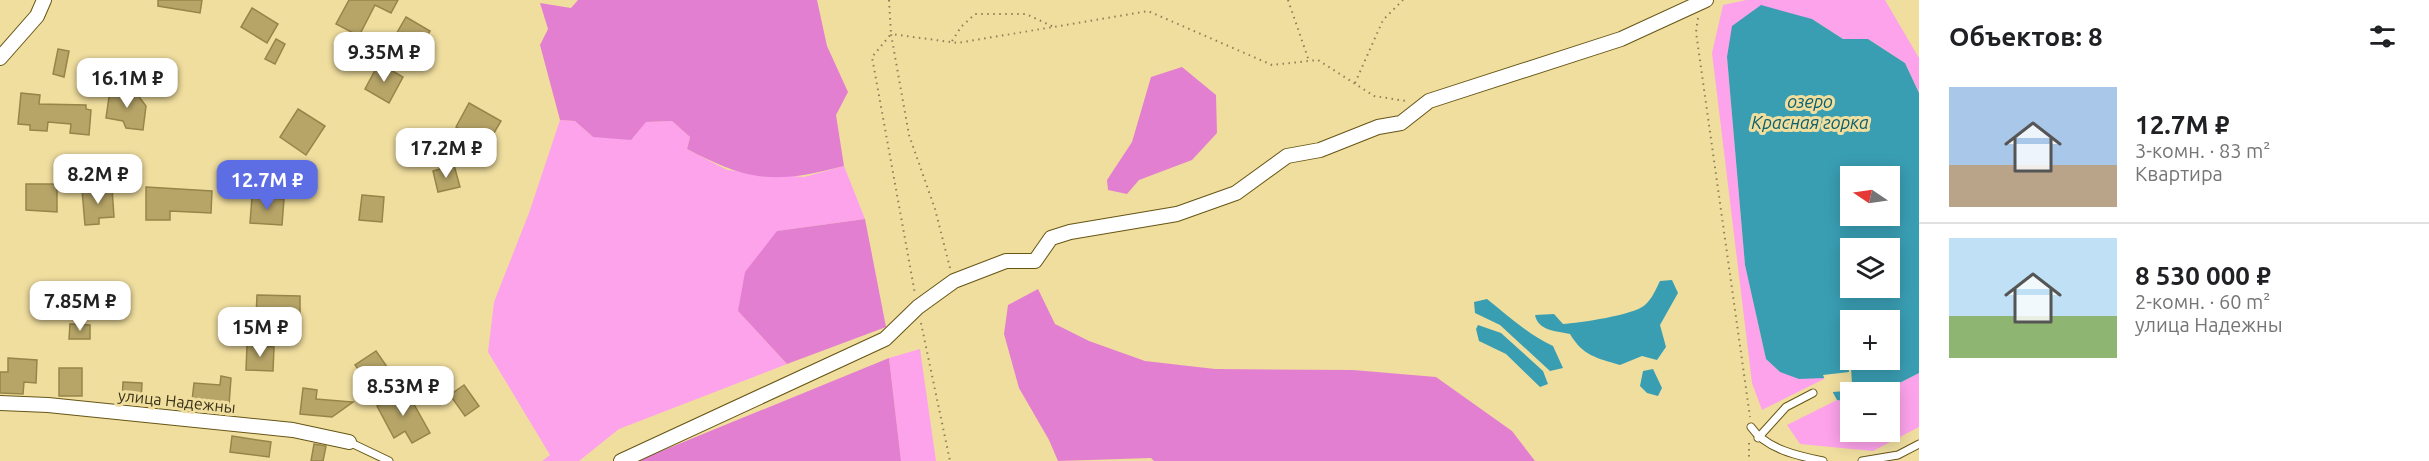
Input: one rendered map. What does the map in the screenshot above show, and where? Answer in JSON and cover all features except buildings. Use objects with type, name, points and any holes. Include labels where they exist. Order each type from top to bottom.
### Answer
[{"type":"street","points":[[0,58],[37,16],[44,0]]},
{"type":"street","points":[[621,461],[885,339],[918,307],[954,281],[1006,261],[1035,261],[1051,238],[1177,214],[1236,193],[1287,156],[1320,150],[1378,127],[1401,123],[1429,101],[1621,39],[1704,1]]},
{"type":"street","name":"улица Надежны","points":[[0,403],[48,405],[293,430],[349,442]]},
{"type":"lane","points":[[1758,438],[1786,407],[1813,393]]},
{"type":"lane","points":[[1751,427],[1758,438],[1797,456],[1819,461]]},
{"type":"lane","points":[[349,442],[388,461]]},
{"type":"lane","points":[[1862,461],[1898,455],[1919,444]]},
{"type":"path","points":[[889,0],[891,34],[909,135],[935,209],[954,281]]},
{"type":"path","points":[[1288,0],[1309,61]]},
{"type":"path","points":[[1355,83],[1383,20],[1403,0]]},
{"type":"path","points":[[1704,1],[1696,32],[1751,427],[1749,461]]},
{"type":"path","points":[[891,34],[951,42],[1056,28],[1148,11],[1272,65],[1318,60],[1374,96],[1402,101],[1429,101]]},
{"type":"path","points":[[951,42],[961,27],[975,14],[1026,14],[1056,28]]},
{"type":"path","points":[[891,34],[872,57],[918,307],[950,461]]},
{"type":"shaded area","points":[[578,0],[817,0],[827,46],[848,92],[836,115],[844,166],[799,176],[763,177],[728,168],[687,149],[690,137],[672,121],[646,122],[631,140],[593,137],[575,121],[560,120],[540,45],[548,29],[540,3],[571,8]]},
{"type":"shaded area","points":[[1746,0],[1885,0],[1919,58],[1919,93],[1905,63],[1868,39],[1843,39],[1812,19],[1727,57],[1745,265],[1766,359],[1780,372],[1826,378],[1762,410],[1752,383],[1712,53],[1723,5]]},
{"type":"shaded area","points":[[1182,67],[1216,95],[1217,133],[1192,160],[1139,180],[1127,194],[1108,190],[1107,180],[1132,142],[1151,77]]},
{"type":"shaded area","points":[[560,120],[575,121],[593,137],[646,122],[672,121],[690,137],[687,149],[727,170],[804,177],[844,166],[865,219],[777,231],[738,311],[787,364],[619,429],[579,461],[542,461],[550,455],[488,352],[494,302],[529,213]]},
{"type":"shaded area","points":[[865,219],[886,327],[787,364],[738,311],[745,272],[777,231]]},
{"type":"shaded area","points":[[1038,289],[1055,324],[1089,341],[1145,361],[1215,369],[1353,370],[1436,377],[1512,431],[1535,461],[1154,461],[1151,458],[1058,461],[1049,440],[1019,388],[1004,334],[1008,305]]},
{"type":"shaded area","points":[[920,349],[936,461],[901,461],[889,358]]},
{"type":"shaded area","points":[[889,358],[901,461],[637,461]]},
{"type":"shaded area","points":[[1919,373],[1919,427],[1900,437],[1900,383]]},
{"type":"shaded area","points":[[1840,400],[1840,442],[1890,442],[1873,451],[1800,444],[1787,425]]},
{"type":"water","name":"озеро Красная горка","points":[[1761,5],[1812,19],[1843,39],[1868,39],[1905,63],[1919,93],[1919,373],[1900,383],[1840,382],[1840,400],[1837,400],[1825,378],[1799,379],[1780,372],[1766,359],[1745,265],[1727,57],[1732,26]]},
{"type":"water","points":[[1672,280],[1678,293],[1660,325],[1666,347],[1657,360],[1642,356],[1620,365],[1598,358],[1585,352],[1570,334],[1544,327],[1535,315],[1554,314],[1563,324],[1630,312],[1645,305],[1660,281]]},
{"type":"water","points":[[1487,299],[1527,331],[1553,346],[1563,368],[1550,371],[1500,325],[1475,313],[1474,302]]},
{"type":"water","points":[[1478,325],[1501,333],[1543,371],[1548,384],[1540,387],[1506,354],[1479,341],[1476,329]]},
{"type":"water","points":[[1653,369],[1662,388],[1658,396],[1647,393],[1640,386],[1643,371]]},
{"type":"pier","points":[[1851,370],[1852,382],[1840,382],[1840,391],[1833,392],[1832,396],[1823,375]]}]
